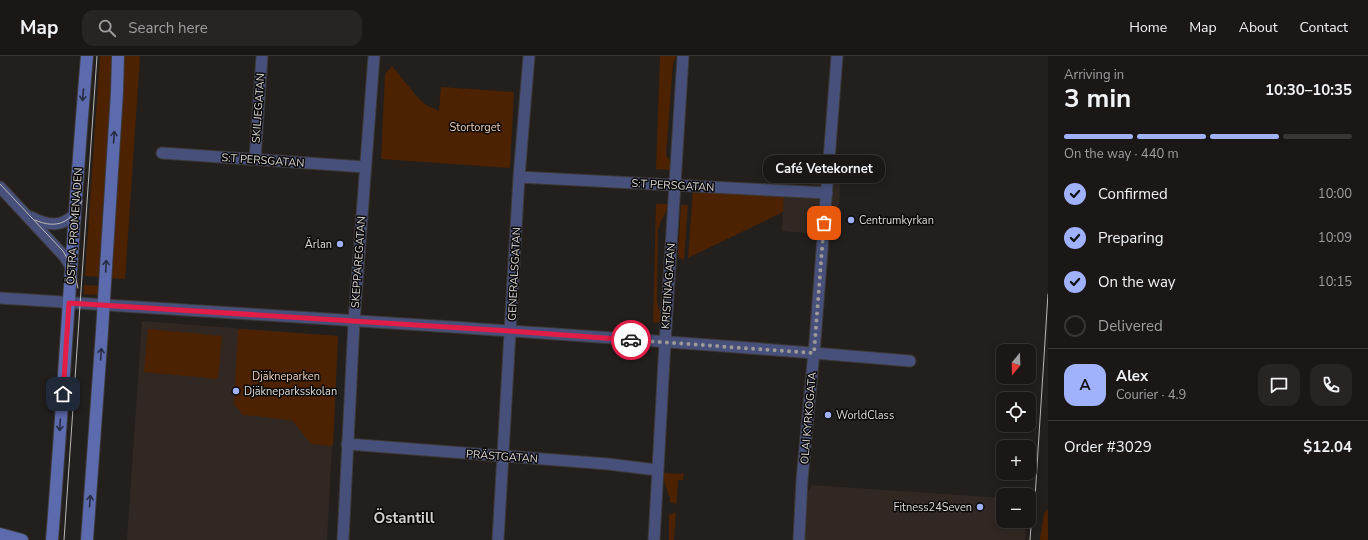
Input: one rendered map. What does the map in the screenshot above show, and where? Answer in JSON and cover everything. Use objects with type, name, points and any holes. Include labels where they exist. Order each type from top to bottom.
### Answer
[{"type":"main road","name":"ÖSTRA PROMENADEN","points":[[52,540],[69,303],[70,265],[87,56]]},
{"type":"main road","points":[[87,540],[104,305],[118,56]]},
{"type":"main road","points":[[0,534],[22,540]]},
{"type":"street","name":"SKILJEGATAN","points":[[255,159],[262,56]]},
{"type":"street","name":"SKEPPAREGATAN","points":[[343,540],[354,322],[374,56]]},
{"type":"street","name":"GENERALSGATAN","points":[[498,540],[510,331],[529,56]]},
{"type":"street","name":"KRISTINAGATAN","points":[[654,540],[664,343],[683,56]]},
{"type":"street","name":"OLAI KYRKOGATA","points":[[799,540],[802,480],[814,353],[837,56]]},
{"type":"street","name":"S:T PERSGATAN","points":[[162,153],[365,167]]},
{"type":"street","name":"S:T PERSGATAN","points":[[520,177],[827,193]]},
{"type":"street","points":[[0,187],[65,257],[70,265]]},
{"type":"street","points":[[27,216],[42,223],[52,224],[63,222],[74,215]]},
{"type":"street","points":[[0,298],[510,331],[814,353],[910,362]]},
{"type":"street","name":"PRÄSTGATAN","points":[[347,444],[657,470]]},
{"type":"shaded area","points":[[814,169],[841,171],[839,206],[831,206],[829,235],[782,231],[784,184],[813,185]]},
{"type":"shaded area","name":"Djäkneparksskolan","points":[[142,321],[338,336],[327,540],[127,540]]},
{"type":"shaded area","points":[[812,485],[996,498],[996,528],[1026,528],[1025,540],[805,540],[808,492]]},
{"type":"green space","points":[[100,56],[115,56],[102,277],[85,276]]},
{"type":"green space","points":[[120,56],[140,56],[125,279],[109,278]]},
{"type":"green space","points":[[660,56],[676,56],[673,64],[666,155],[672,163],[671,170],[656,169]]},
{"type":"green space","name":"Stortorget","points":[[392,66],[418,98],[426,105],[439,111],[441,87],[514,92],[510,168],[381,159],[385,74]]},
{"type":"green space","points":[[693,191],[784,197],[783,212],[688,258]]},
{"type":"green space","points":[[656,204],[668,204],[658,230],[657,301],[661,316],[660,322],[653,323]]},
{"type":"green space","points":[[681,205],[688,205],[684,260],[679,258],[678,252]]},
{"type":"green space","points":[[84,285],[102,286],[99,295],[84,294]]},
{"type":"green space","points":[[148,329],[222,336],[218,379],[144,372]]},
{"type":"green space","name":"Djäkneparken","points":[[238,329],[338,336],[333,446],[311,444],[292,420],[243,415],[234,404]]},
{"type":"green space","points":[[664,473],[684,474],[683,480],[678,480],[676,510],[676,504],[670,502],[664,481]]},
{"type":"green space","points":[[1048,509],[1048,540],[1040,540],[1044,513]]},
{"type":"green space","points":[[676,512],[674,540],[669,540],[669,515]]},
{"type":"tram line","points":[[64,540],[97,56]]},
{"type":"tram line","points":[[0,184],[63,251],[74,271],[78,288]]},
{"type":"tram line","points":[[35,220],[50,224],[63,222],[74,214],[82,201]]},
{"type":"tram line","points":[[1030,540],[1032,513],[1035,498],[1048,294]]},
{"type":"way so far","points":[[631,340],[814,353],[824,223]]},
{"type":"place","name":"Centrumkyrkan","points":[[851,220]]},
{"type":"place","name":"Café Vetekornet","points":[[824,223]]},
{"type":"place","name":"Ärlan","points":[[340,244]]},
{"type":"place","name":"Djäkneparksskolan","points":[[236,391]]},
{"type":"place","name":"WorldClass","points":[[828,415]]},
{"type":"place","name":"Fitness24Seven","points":[[980,507]]},
{"type":"district","name":"Östantill","points":[[404,518]]},
{"type":"route","points":[[63,394],[69,303],[631,340]]}]
